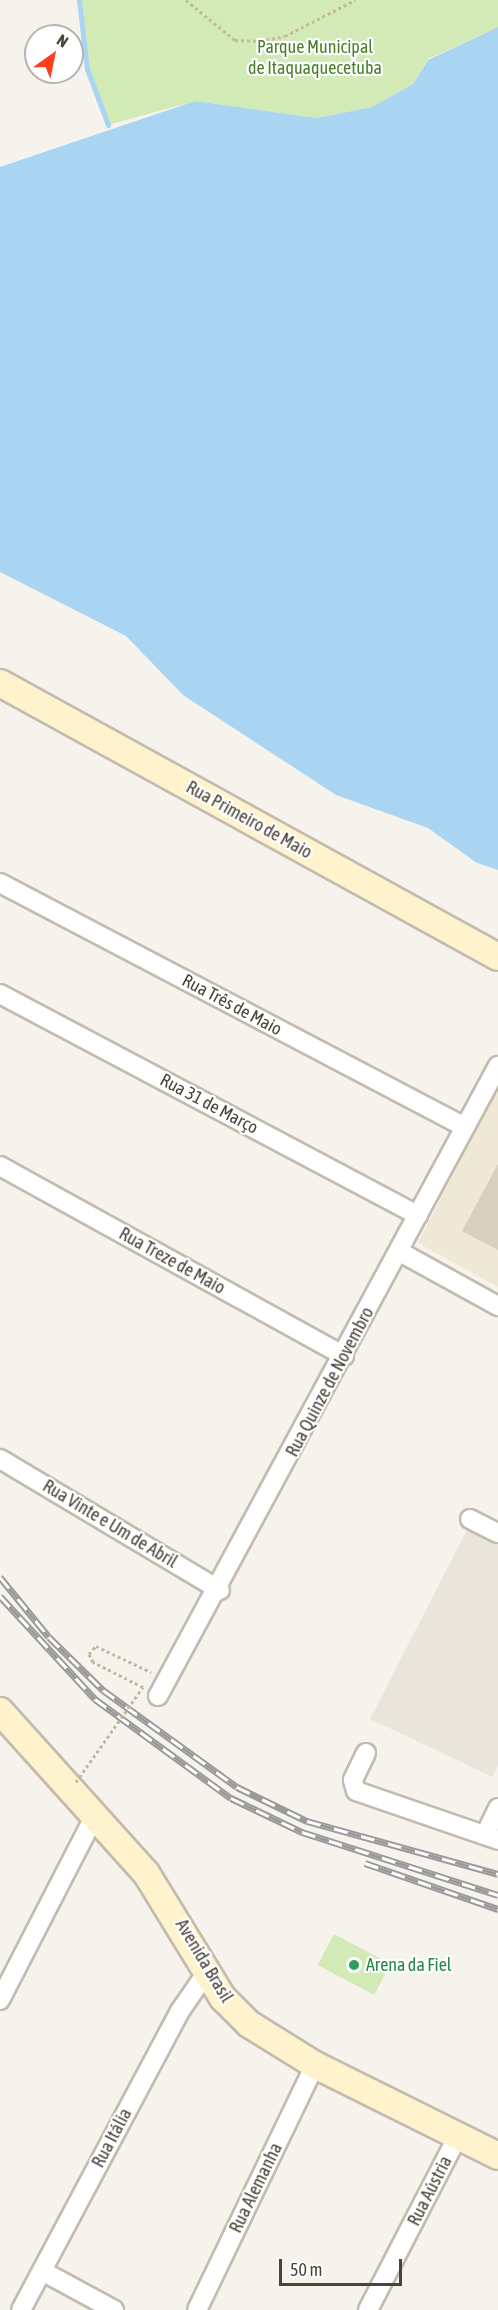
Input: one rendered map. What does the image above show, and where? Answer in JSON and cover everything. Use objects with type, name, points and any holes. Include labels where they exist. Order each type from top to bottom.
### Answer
[{"type":"street","name":"Rua Primeiro de Maio","points":[[0,683],[498,957]]},
{"type":"street","name":"Rua Três de Maio","points":[[0,883],[465,1127]]},
{"type":"street","name":"Rua 31 de Março","points":[[0,994],[418,1215]]},
{"type":"street","name":"Rua Quinze de Novembro","points":[[158,1696],[220,1590],[498,1066]]},
{"type":"street","name":"Rua Treze de Maio","points":[[0,1166],[344,1356]]},
{"type":"street","points":[[400,1252],[498,1306]]},
{"type":"street","name":"Rua Vinte e Um de Abril","points":[[0,1459],[220,1590]]},
{"type":"street","points":[[470,1519],[498,1533]]},
{"type":"street","name":"Avenida Brasil","points":[[0,1711],[166,1899],[209,1970],[223,1998],[249,2025],[315,2065],[498,2156]]},
{"type":"street","points":[[366,1753],[353,1780],[356,1791],[491,1838],[498,1808]]},
{"type":"street","points":[[0,2000],[94,1817]]},
{"type":"street","name":"Rua Itália","points":[[21,2310],[180,2011],[209,1970]]},
{"type":"street","name":"Rua Alemanha","points":[[197,2310],[315,2065]]},
{"type":"street","name":"Rua Aústria","points":[[368,2310],[458,2136]]},
{"type":"street","points":[[42,2271],[114,2310]]},
{"type":"path","points":[[186,0],[235,40],[260,41],[285,36],[355,0]]},
{"type":"path","points":[[76,1782],[143,1687],[93,1662],[89,1654],[96,1646],[152,1672]]},
{"type":"shaded area","points":[[498,1087],[498,1287],[418,1243]]},
{"type":"shaded area","points":[[469,1526],[498,1541],[498,1764],[493,1777],[370,1719]]},
{"type":"green space","name":"Parque Municipal de Itaquaquecetuba","points":[[81,0],[498,0],[498,27],[428,59],[413,84],[372,107],[317,118],[195,101],[108,125],[87,69]]},
{"type":"green space","name":"Arena da Fiel","points":[[334,1934],[391,1964],[374,1995],[318,1965]]},
{"type":"water","points":[[498,27],[498,870],[477,863],[428,828],[336,795],[183,695],[126,636],[0,572],[0,167],[195,101],[317,118],[372,107],[413,84],[428,60]]},
{"type":"building","points":[[498,1164],[498,1250],[462,1231]]},
{"type":"waterway","points":[[79,0],[87,69],[108,125]]},
{"type":"railway","points":[[0,1577],[49,1637],[103,1690],[237,1787],[307,1821],[498,1874]]},
{"type":"railway","points":[[0,1596],[95,1699],[231,1798],[302,1832],[498,1895]]},
{"type":"railway","points":[[365,1863],[498,1909]]},
{"type":"place","name":"Arena da Fiel","points":[[354,1965]]}]
